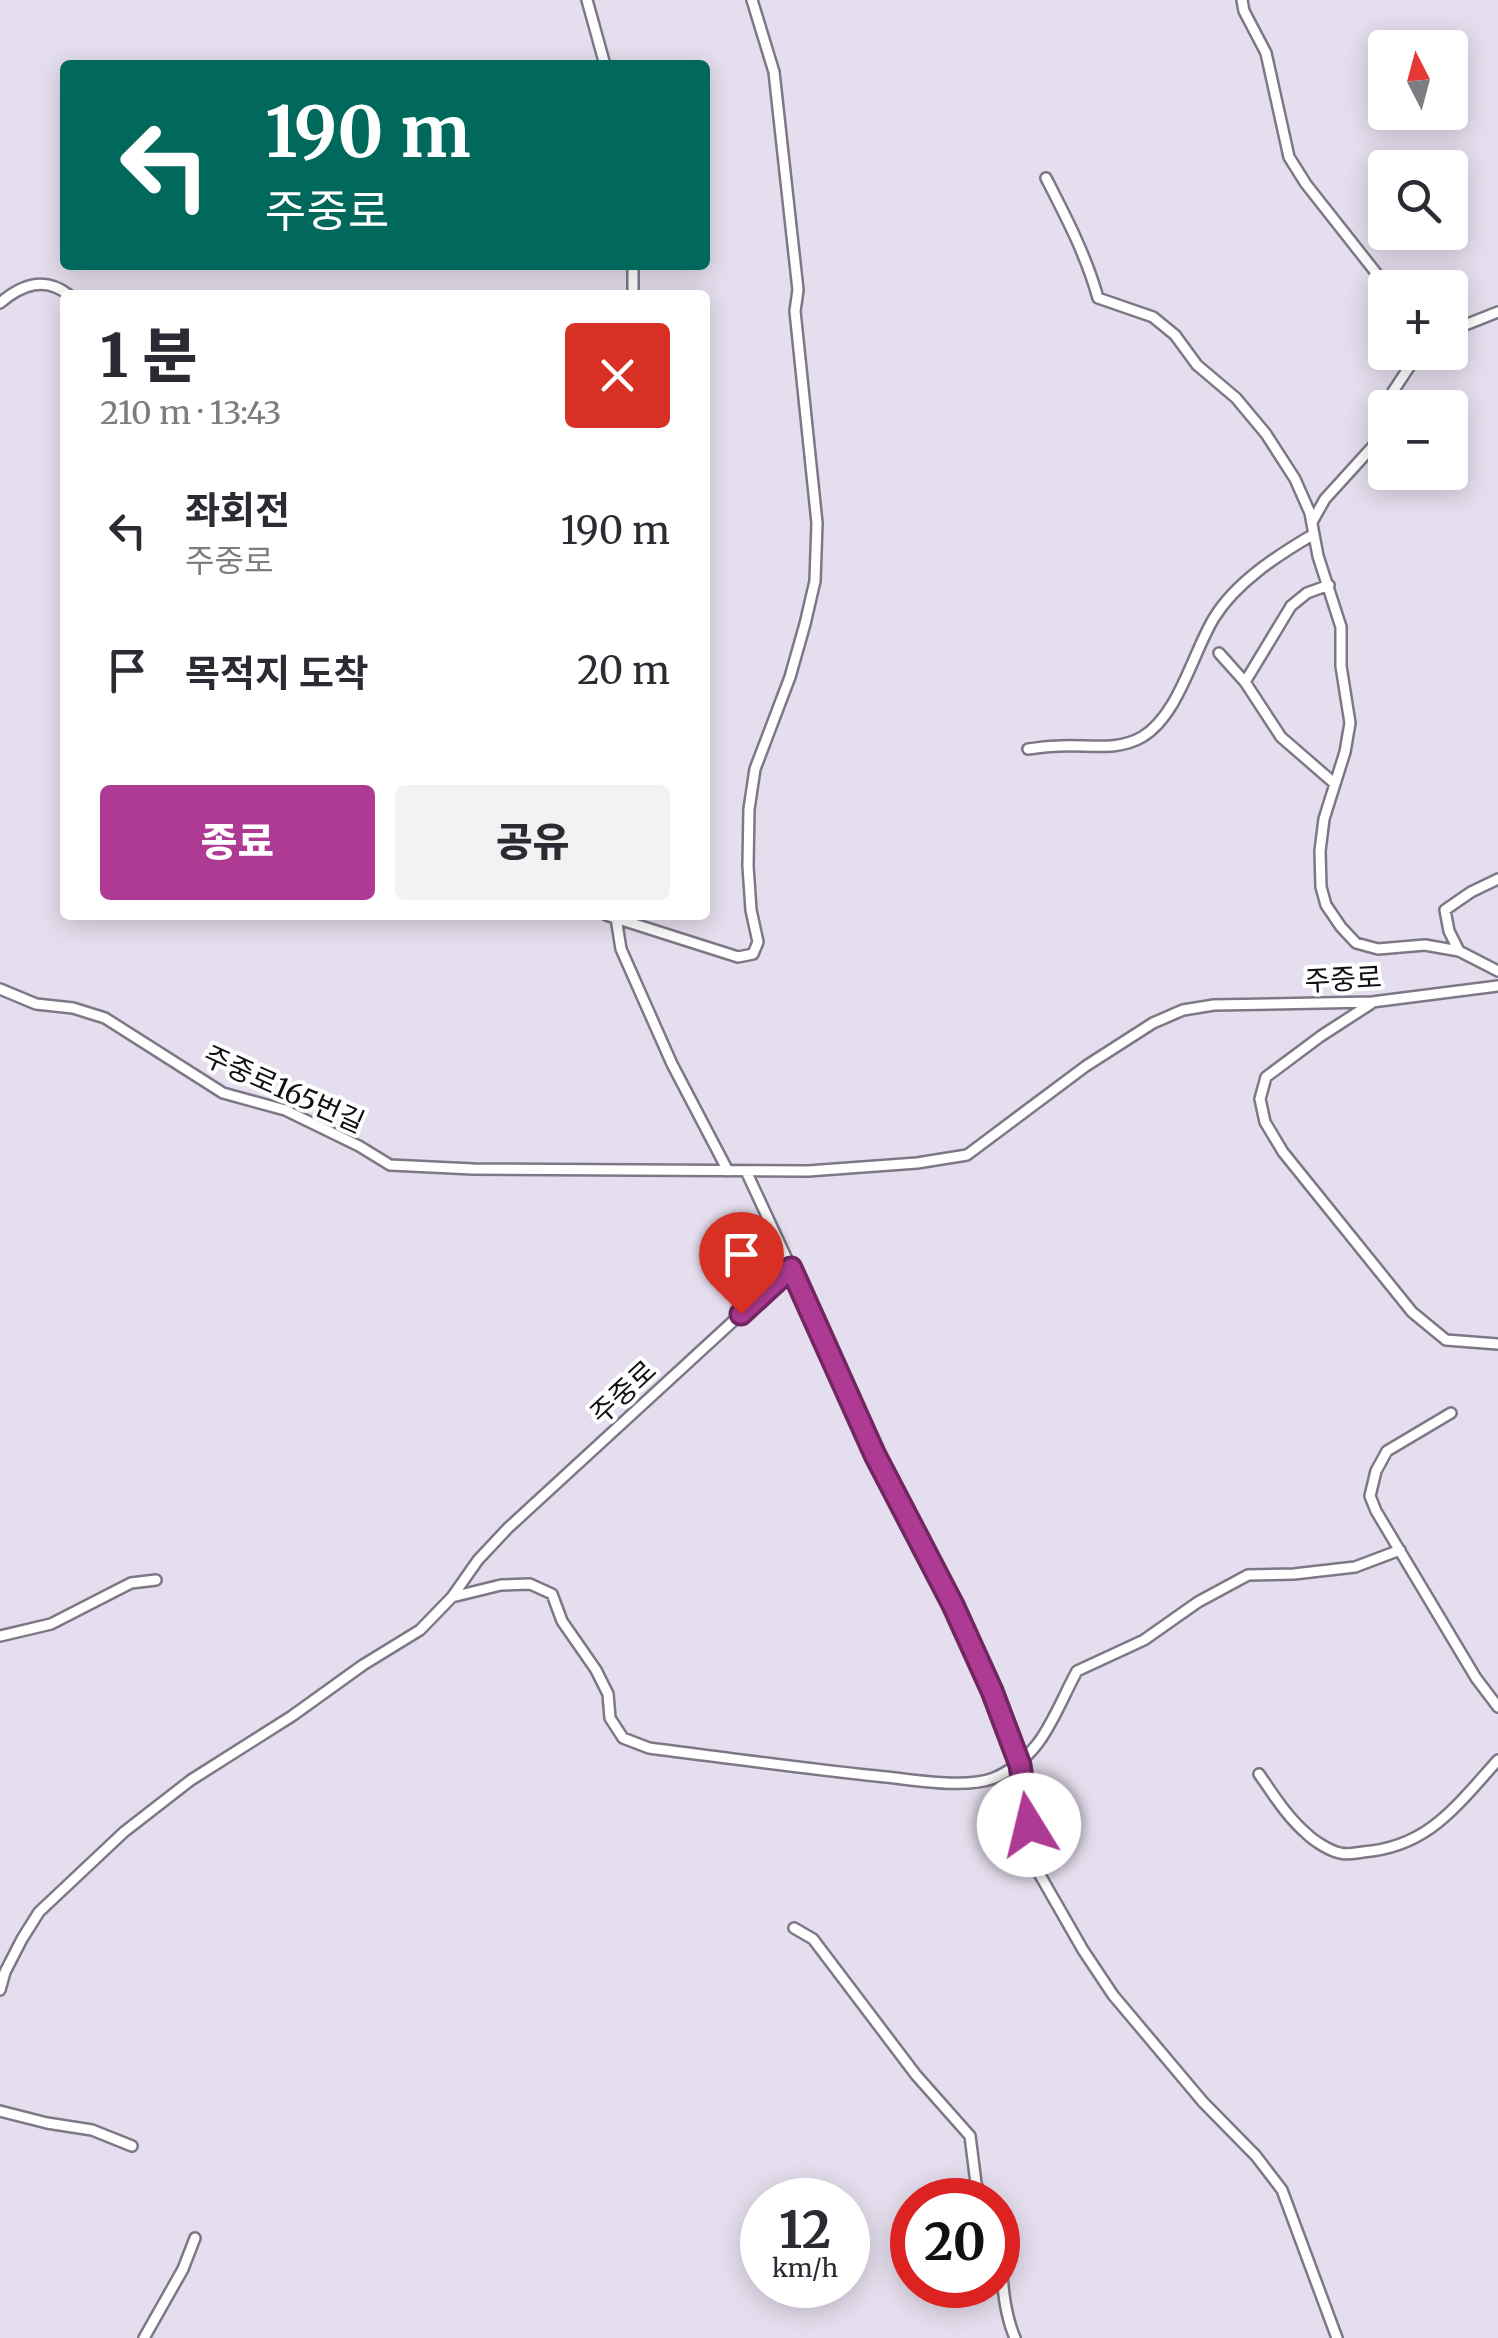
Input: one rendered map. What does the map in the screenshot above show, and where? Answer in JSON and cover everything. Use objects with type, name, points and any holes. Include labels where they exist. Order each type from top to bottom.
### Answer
[{"type":"lane","points":[[587,0],[604,60]]},
{"type":"lane","points":[[621,920],[738,957],[753,954],[758,942],[748,866],[756,768],[790,677],[815,581],[816,523],[780,115],[774,72],[752,0]]},
{"type":"lane","points":[[1242,0],[1244,12],[1266,53],[1290,157],[1306,184],[1374,270]]},
{"type":"lane","points":[[1046,178],[1076,235],[1098,298],[1153,317],[1175,335],[1197,365],[1236,398],[1266,434],[1295,479],[1310,513],[1318,556],[1341,627],[1341,666],[1350,722],[1324,819],[1320,850],[1321,887],[1326,905],[1356,942],[1378,949],[1426,946],[1459,951],[1498,971]]},
{"type":"lane","points":[[0,303],[29,284],[46,283],[64,290]]},
{"type":"lane","points":[[1468,324],[1498,312]]},
{"type":"lane","points":[[1312,522],[1325,499],[1368,451]]},
{"type":"lane","points":[[1028,750],[1060,745],[1119,746],[1143,736],[1161,720],[1212,620],[1227,599],[1262,569],[1314,534]]},
{"type":"lane","points":[[1245,682],[1291,606],[1329,584]]},
{"type":"lane","points":[[1219,653],[1245,682],[1281,737],[1334,783]]},
{"type":"lane","points":[[1459,951],[1448,931],[1445,910],[1498,879]]},
{"type":"lane","points":[[613,920],[621,949],[672,1064],[728,1171]]},
{"type":"lane","name":"주중로","points":[[746,1170],[917,1164],[967,1155],[1086,1066],[1152,1022],[1183,1010],[1214,1005],[1372,1002],[1498,986]]},
{"type":"lane","name":"주중로165번길","points":[[0,989],[36,1004],[73,1008],[104,1018],[223,1093],[284,1110],[390,1165],[746,1170]]},
{"type":"lane","points":[[1372,1002],[1266,1077],[1260,1100],[1265,1122],[1284,1152],[1412,1312],[1446,1340],[1498,1344]]},
{"type":"lane","points":[[746,1170],[875,1455],[953,1605],[992,1691],[1018,1762],[1036,1868],[1113,1996],[1282,2190],[1337,2338]]},
{"type":"lane","name":"주중로","points":[[0,1990],[22,1938],[40,1912],[124,1832],[191,1780],[420,1630],[508,1528],[791,1268]]},
{"type":"lane","points":[[1450,1413],[1388,1451],[1376,1471],[1370,1496],[1476,1678],[1498,1707]]},
{"type":"lane","points":[[452,1597],[516,1584],[530,1584],[552,1594],[562,1621],[608,1694],[610,1718],[624,1738],[649,1748],[921,1781],[971,1782],[993,1778],[1041,1742],[1077,1672],[1144,1640],[1198,1602],[1248,1575],[1355,1566],[1400,1550]]},
{"type":"lane","points":[[0,1636],[50,1624],[131,1582],[156,1580]]},
{"type":"lane","points":[[1259,1774],[1308,1836],[1340,1854],[1405,1844],[1427,1831],[1498,1760]]},
{"type":"lane","points":[[794,1928],[813,1939],[916,2076],[970,2136],[975,2178]]},
{"type":"lane","points":[[0,2111],[47,2124],[92,2130],[132,2146]]},
{"type":"lane","points":[[144,2338],[183,2269],[195,2238]]},
{"type":"lane","points":[[1006,2308],[1015,2338]]},
{"type":"route","points":[[741,1314],[791,1268],[875,1455],[953,1605],[992,1691],[1020,1765],[1029,1825]]}]
